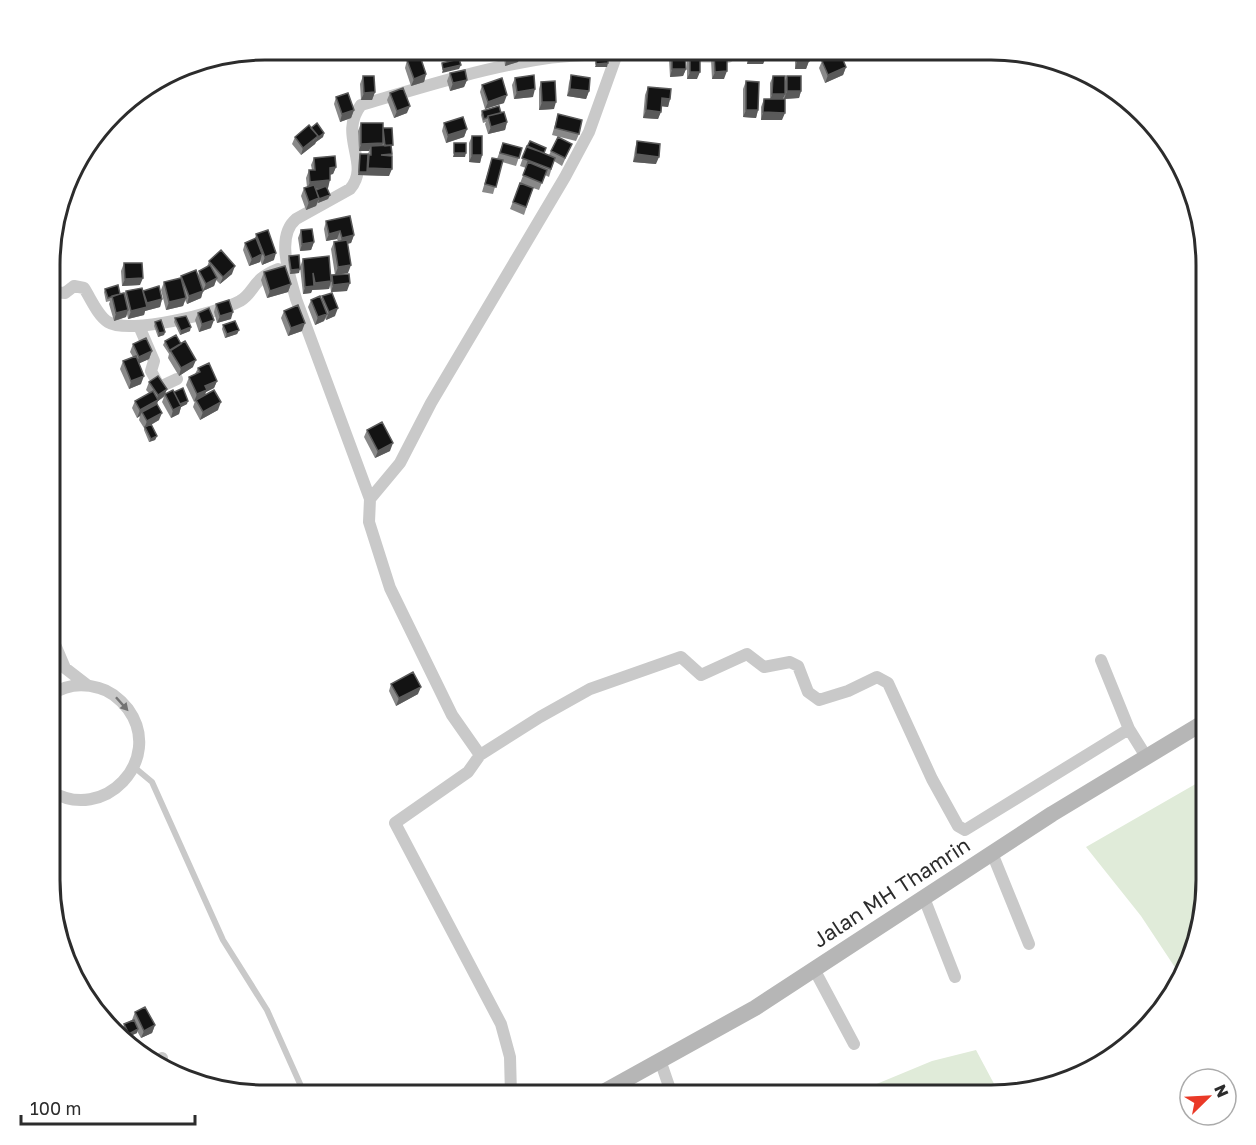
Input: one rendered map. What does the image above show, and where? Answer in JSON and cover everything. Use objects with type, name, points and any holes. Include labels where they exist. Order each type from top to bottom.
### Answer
[{"type":"street","points":[[480,755],[452,715],[390,588],[369,522],[370,499],[310,340],[287,266],[286,235],[289,225],[350,189],[356,181],[358,168],[351,127],[352,116],[361,105],[475,72],[537,60]]},
{"type":"street","points":[[370,499],[400,463],[431,403],[565,177],[589,132],[615,60]]},
{"type":"street","points":[[60,293],[65,293],[74,286],[84,288],[104,319],[111,324],[138,326],[201,314],[235,303],[246,296],[263,275],[287,266]]},
{"type":"street","points":[[138,326],[154,361],[151,371],[158,384],[162,386],[177,379]]},
{"type":"street","points":[[511,1085],[510,1057],[501,1024],[395,823],[468,772],[480,755],[590,689],[662,665],[676,658],[681,657],[701,675],[747,654],[764,667],[790,662],[798,666],[808,692],[819,700],[848,691],[878,677],[884,678],[932,779],[958,826],[965,830],[1129,729]]},
{"type":"street","points":[[60,656],[65,668],[87,685]]},
{"type":"street","points":[[1101,660],[1129,729],[1147,758]]},
{"type":"street","points":[[60,689],[87,685],[105,690],[120,699],[134,718],[140,741],[134,767],[122,785],[104,797],[84,801],[60,797]]},
{"type":"street","name":"Jalan MH Thamrin","points":[[619,1085],[754,1008],[992,853],[1196,727]]},
{"type":"street","points":[[992,853],[1029,944]]},
{"type":"street","points":[[924,898],[955,977]]},
{"type":"street","points":[[814,969],[854,1044]]},
{"type":"street","points":[[660,1060],[669,1085]]},
{"type":"lane","points":[[134,767],[152,782],[223,940],[267,1010],[301,1085]]},
{"type":"green space","points":[[1196,784],[1194,907],[1189,933],[1176,969],[1141,916],[1086,847]]},
{"type":"green space","points":[[976,1050],[995,1085],[874,1085],[932,1061]]},
{"type":"building","points":[[407,60],[421,60],[426,74],[414,79]]},
{"type":"building","points":[[459,60],[461,65],[443,69],[442,63]]},
{"type":"building","points":[[596,60],[608,60],[608,63],[596,64]]},
{"type":"building","points":[[672,60],[686,60],[686,69],[672,69]]},
{"type":"building","points":[[690,60],[700,60],[700,72],[690,72]]},
{"type":"building","points":[[714,60],[727,60],[727,71],[715,72]]},
{"type":"building","points":[[843,60],[846,67],[828,75],[822,61]]},
{"type":"building","points":[[465,70],[467,80],[453,83],[450,73]]},
{"type":"building","points":[[534,75],[535,89],[517,92],[515,78]]},
{"type":"building","points":[[571,75],[590,78],[589,91],[570,89]]},
{"type":"building","points":[[363,76],[374,76],[375,92],[364,93]]},
{"type":"building","points":[[773,76],[785,76],[785,94],[772,94]]},
{"type":"building","points":[[787,76],[801,76],[801,91],[787,91]]},
{"type":"building","points":[[502,78],[507,95],[488,102],[482,85]]},
{"type":"building","points":[[555,81],[556,102],[542,102],[541,82]]},
{"type":"building","points":[[746,81],[759,82],[758,110],[746,110]]},
{"type":"building","points":[[648,87],[671,89],[670,99],[662,98],[661,112],[646,110]]},
{"type":"building","points":[[403,88],[410,106],[397,111],[390,93]]},
{"type":"building","points":[[348,93],[354,110],[342,114],[336,97]]},
{"type":"building","points":[[764,99],[785,99],[785,113],[763,112]]},
{"type":"building","points":[[499,106],[501,113],[484,119],[482,111]]},
{"type":"building","points":[[504,112],[507,122],[491,127],[488,116]]},
{"type":"building","points":[[558,114],[582,120],[579,134],[555,128]]},
{"type":"building","points":[[463,117],[467,129],[448,135],[444,123]]},
{"type":"building","points":[[317,123],[324,133],[317,138],[318,136],[311,128]]},
{"type":"building","points":[[361,123],[383,123],[383,143],[361,144]]},
{"type":"building","points":[[309,125],[318,136],[303,148],[295,137]]},
{"type":"building","points":[[383,128],[392,128],[393,145],[385,146]]},
{"type":"building","points":[[472,136],[482,136],[482,155],[472,155]]},
{"type":"building","points":[[558,137],[572,144],[565,158],[551,151]]},
{"type":"building","points":[[530,141],[546,148],[544,153],[527,147]]},
{"type":"building","points":[[637,141],[660,144],[659,157],[636,154]]},
{"type":"building","points":[[454,143],[466,143],[466,153],[454,153]]},
{"type":"building","points":[[503,143],[522,148],[519,158],[500,153]]},
{"type":"building","points":[[391,145],[392,154],[381,155],[392,156],[392,169],[368,168],[371,146]]},
{"type":"building","points":[[527,146],[555,158],[551,169],[522,158]]},
{"type":"building","points":[[360,154],[368,154],[367,172],[359,172]]},
{"type":"building","points":[[335,156],[336,167],[330,168],[330,180],[310,182],[309,170],[315,170],[314,158]]},
{"type":"building","points":[[492,158],[503,160],[496,187],[485,184]]},
{"type":"building","points":[[528,162],[547,170],[542,183],[523,175]]},
{"type":"building","points":[[520,183],[533,188],[526,207],[513,202]]},
{"type":"building","points":[[314,185],[319,198],[309,202],[304,188]]},
{"type":"building","points":[[326,186],[330,195],[319,199],[316,190]]},
{"type":"building","points":[[350,216],[354,235],[342,238],[340,231],[329,234],[326,221]]},
{"type":"building","points":[[312,229],[314,242],[302,244],[301,230]]},
{"type":"building","points":[[268,230],[276,253],[265,257],[256,234]]},
{"type":"building","points":[[256,238],[262,254],[252,259],[245,243]]},
{"type":"building","points":[[347,240],[351,265],[338,267],[334,242]]},
{"type":"building","points":[[221,250],[235,266],[223,277],[209,261]]},
{"type":"building","points":[[299,255],[300,269],[291,270],[289,256]]},
{"type":"building","points":[[329,256],[331,281],[315,283],[313,273],[314,286],[305,287],[303,259]]},
{"type":"building","points":[[124,263],[142,263],[143,278],[125,279]]},
{"type":"building","points":[[210,265],[217,278],[206,284],[199,271]]},
{"type":"building","points":[[285,266],[291,284],[270,291],[264,272]]},
{"type":"building","points":[[196,270],[203,291],[189,296],[181,276]]},
{"type":"building","points":[[349,274],[350,283],[333,285],[332,275]]},
{"type":"building","points":[[181,278],[186,298],[169,302],[164,282]]},
{"type":"building","points":[[118,285],[120,294],[108,298],[105,289]]},
{"type":"building","points":[[159,286],[162,299],[147,303],[143,291]]},
{"type":"building","points":[[142,288],[147,307],[131,311],[126,291]]},
{"type":"building","points":[[124,293],[128,310],[116,313],[112,296]]},
{"type":"building","points":[[332,293],[338,308],[329,312],[322,296]]},
{"type":"building","points":[[320,296],[327,314],[318,317],[311,300]]},
{"type":"building","points":[[229,300],[233,312],[220,316],[216,304]]},
{"type":"building","points":[[298,305],[305,323],[291,328],[284,311]]},
{"type":"building","points":[[209,308],[214,320],[202,324],[198,313]]},
{"type":"building","points":[[186,316],[191,327],[181,331],[175,318]]},
{"type":"building","points":[[161,320],[165,332],[159,333],[155,322]]},
{"type":"building","points":[[235,321],[239,330],[227,334],[223,325]]},
{"type":"building","points":[[176,335],[181,344],[170,351],[165,341]]},
{"type":"building","points":[[146,338],[152,351],[139,357],[133,344]]},
{"type":"building","points":[[185,341],[196,360],[181,368],[170,350]]},
{"type":"building","points":[[136,356],[144,376],[131,381],[123,361]]},
{"type":"building","points":[[209,363],[217,381],[205,386],[207,390],[197,394],[189,377],[200,372],[198,368]]},
{"type":"building","points":[[158,376],[167,389],[158,395],[149,382]]},
{"type":"building","points":[[183,388],[188,401],[180,404],[174,392]]},
{"type":"building","points":[[173,390],[181,406],[173,410],[165,394]]},
{"type":"building","points":[[214,390],[221,402],[203,412],[196,400]]},
{"type":"building","points":[[153,391],[158,400],[140,410],[135,401]]},
{"type":"building","points":[[157,404],[162,413],[147,421],[142,412]]},
{"type":"building","points":[[382,422],[393,443],[378,451],[367,430]]},
{"type":"building","points":[[151,424],[157,436],[151,439],[145,427]]},
{"type":"building","points":[[413,672],[421,687],[399,698],[391,684]]},
{"type":"building","points":[[145,1007],[155,1025],[144,1031],[135,1012]]},
{"type":"building","points":[[134,1020],[138,1029],[130,1034],[124,1024]]}]
